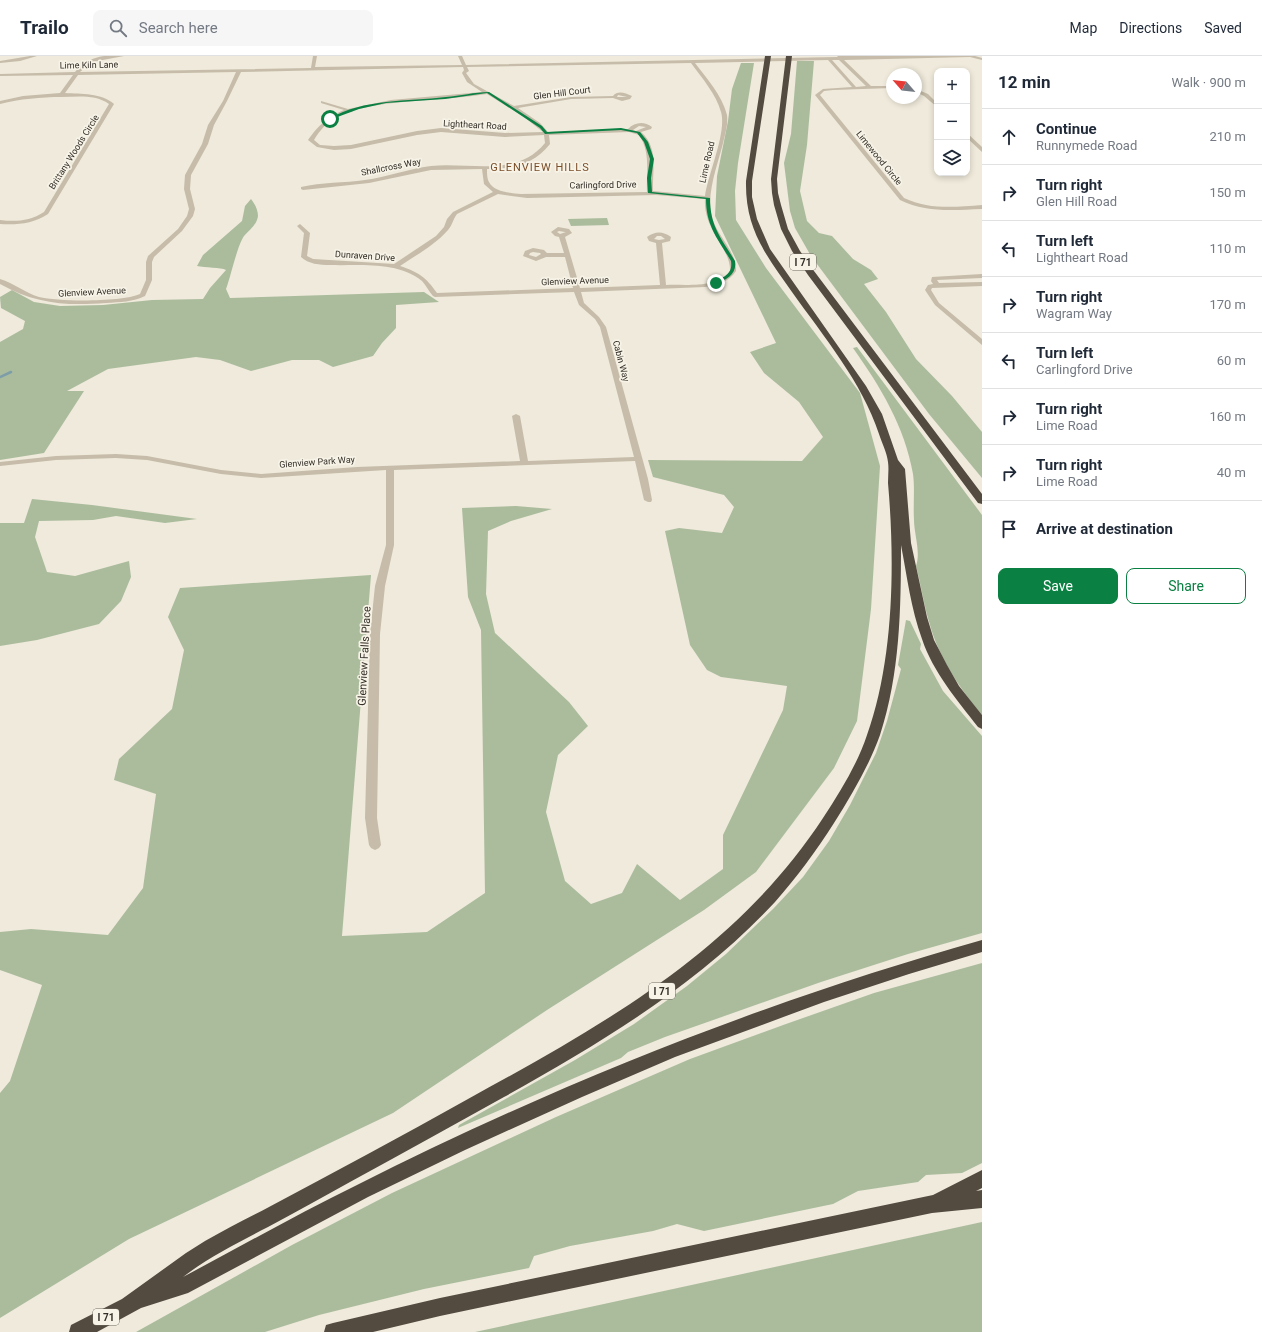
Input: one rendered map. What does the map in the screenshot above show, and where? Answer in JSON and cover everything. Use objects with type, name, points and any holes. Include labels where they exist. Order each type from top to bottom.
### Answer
[{"type":"highway","name":"I 71","points":[[78,1332],[133,1302],[195,1257],[507,1087],[608,1027],[657,995],[701,962],[775,892],[802,860],[828,824],[856,774],[872,738],[884,701],[890,665],[893,638],[896,512],[892,469],[893,461],[877,414],[862,386],[770,257],[753,219],[749,197],[749,181],[768,56]]},
{"type":"highway","name":"I 71","points":[[789,56],[774,179],[774,195],[781,222],[788,239],[811,273],[982,501]]},
{"type":"highway","points":[[931,432],[982,488]]},
{"type":"highway","points":[[893,461],[900,469],[906,543],[921,617],[928,640],[955,689],[982,724]]},
{"type":"highway","points":[[133,1302],[182,1287],[362,1191],[459,1144],[576,1091],[672,1051],[824,995],[909,967],[982,946]]},
{"type":"highway","points":[[932,1204],[982,1179]]},
{"type":"highway","points":[[333,1332],[448,1306],[932,1204],[982,1199]]},
{"type":"street","points":[[0,62],[20,60],[35,56]]},
{"type":"street","points":[[61,96],[83,64],[90,60],[102,57],[122,56]]},
{"type":"street","points":[[313,69],[315,56]]},
{"type":"street","points":[[460,56],[465,68],[476,85]]},
{"type":"street","points":[[596,56],[601,63]]},
{"type":"street","points":[[705,56],[708,61]]},
{"type":"street","name":"Lime Kiln Lane","points":[[0,75],[239,70],[465,68],[601,63],[829,59],[840,57],[970,56],[982,59]]},
{"type":"street","points":[[840,57],[869,87]]},
{"type":"street","points":[[829,59],[855,88]]},
{"type":"street","name":"Lime Road","points":[[692,61],[721,107],[725,121],[708,198],[708,211],[712,227],[733,261],[734,267],[730,276],[716,283]]},
{"type":"street","points":[[465,68],[465,77],[541,127],[546,133]]},
{"type":"street","name":"Glenview Avenue","points":[[0,281],[16,290],[40,300],[55,303],[74,304],[128,300],[141,296],[150,280],[149,262],[151,256],[180,230],[190,216],[192,209],[187,189],[188,174],[205,144],[210,125],[225,101],[239,70]]},
{"type":"street","points":[[465,77],[471,77]]},
{"type":"street","name":"Limewood Circle","points":[[886,87],[826,90],[818,93],[818,97],[900,197],[913,204],[926,208],[982,207]]},
{"type":"street","points":[[323,102],[350,111],[392,101],[445,98],[488,92]]},
{"type":"street","points":[[922,93],[935,104]]},
{"type":"street","name":"Brittany Woods Circle","points":[[0,103],[24,97],[97,96],[107,99],[112,104],[46,213],[41,217],[28,222],[15,224],[0,222]]},
{"type":"street","name":"Glen Hill Court","points":[[512,108],[571,98],[614,97]]},
{"type":"street","name":"Lightheart Road","points":[[350,111],[330,119],[316,130],[311,140],[318,146],[345,148],[417,133],[441,130],[506,135],[634,131],[643,137],[651,153],[652,159],[649,178],[650,193]]},
{"type":"street","name":"Shallcross Way","points":[[303,188],[369,181],[432,168],[484,168],[511,166],[542,152],[548,143],[546,133]]},
{"type":"street","points":[[970,138],[982,150]]},
{"type":"street","points":[[394,266],[438,237],[447,228],[450,219],[455,214],[499,191],[487,183],[484,168]]},
{"type":"street","name":"Carlingford Drive","points":[[499,191],[523,196],[650,193],[708,198]]},
{"type":"street","name":"Dunraven Drive","points":[[300,226],[308,233],[304,257],[308,260],[316,262],[394,266],[411,271],[420,276],[427,282],[435,295]]},
{"type":"street","name":"Cabin Way","points":[[562,236],[566,255],[581,304],[597,318],[603,327],[648,500]]},
{"type":"street","points":[[659,242],[663,287]]},
{"type":"street","points":[[545,255],[566,255]]},
{"type":"street","points":[[937,285],[934,278],[982,276]]},
{"type":"street","name":"Glenview Avenue","points":[[435,295],[695,286],[716,283]]},
{"type":"street","points":[[982,284],[947,286],[937,285],[929,288],[929,293],[931,296],[948,314],[982,343]]},
{"type":"street","points":[[516,416],[524,462]]},
{"type":"street","name":"Glenview Park Way","points":[[0,464],[56,458],[116,456],[160,460],[221,472],[261,476],[357,469],[638,459]]},
{"type":"street","name":"Glenview Falls Place","points":[[375,845],[371,818],[375,634],[380,586],[390,545],[390,469]]},
{"type":"green space","points":[[797,61],[814,61],[807,145],[800,191],[807,221],[819,233],[832,236],[853,259],[871,270],[878,279],[864,284],[886,312],[916,359],[952,396],[982,432],[982,478],[929,414],[811,256],[795,228],[790,211],[784,163],[791,134]]},
{"type":"green space","points":[[741,63],[754,63],[738,163],[735,191],[736,220],[766,268],[860,393],[880,466],[871,609],[857,721],[834,768],[756,872],[704,910],[547,1010],[393,1113],[129,1239],[0,1318],[0,1093],[10,1081],[42,985],[0,970],[0,932],[31,929],[108,935],[143,888],[156,794],[114,780],[119,759],[172,709],[184,650],[168,617],[180,588],[371,575],[342,936],[427,932],[485,893],[481,630],[468,597],[462,508],[516,506],[552,509],[511,521],[488,531],[486,594],[495,633],[569,702],[588,726],[558,755],[546,812],[565,881],[591,904],[622,893],[637,864],[680,900],[723,869],[723,835],[783,710],[787,686],[721,677],[707,670],[690,645],[665,531],[679,528],[722,533],[734,507],[724,495],[653,477],[648,460],[802,461],[823,437],[799,402],[764,373],[750,352],[776,343],[715,216],[717,176],[728,121],[732,89]]},
{"type":"green space","points":[[251,199],[256,207],[258,216],[256,222],[241,241],[226,289],[230,298],[424,292],[439,302],[396,305],[396,328],[382,343],[373,356],[333,367],[319,360],[292,360],[251,371],[220,360],[196,357],[108,369],[67,391],[84,391],[44,453],[0,460],[0,342],[23,329],[25,321],[1,308],[0,297],[12,290],[34,302],[60,306],[103,305],[152,300],[203,299],[210,288],[226,270],[197,266],[203,255],[242,221],[245,206]]},
{"type":"green space","points":[[607,218],[609,225],[571,226],[568,219]]},
{"type":"green space","points":[[857,347],[982,515],[982,715],[966,695],[952,673],[934,637],[916,566],[918,555],[914,525],[914,480],[909,457],[898,423],[873,377],[853,348]]},
{"type":"green space","points":[[32,499],[92,505],[197,519],[165,523],[116,516],[93,520],[39,521],[35,537],[47,572],[75,576],[129,561],[131,577],[121,601],[99,624],[37,640],[0,646],[0,523],[24,523]]},
{"type":"green space","points":[[906,620],[910,621],[921,644],[920,649],[943,691],[982,736],[982,933],[908,954],[821,982],[665,1037],[628,1052],[621,1058],[458,1128],[459,1125],[575,1060],[634,1024],[687,986],[726,954],[773,909],[803,877],[829,841],[850,805],[876,753],[887,721],[901,669],[898,665]]},
{"type":"green space","points":[[982,963],[982,1163],[962,1173],[926,1175],[918,1182],[858,1191],[833,1204],[704,1231],[677,1224],[653,1231],[570,1246],[534,1256],[529,1268],[424,1289],[319,1315],[265,1332],[136,1332],[292,1245],[392,1193],[556,1117],[690,1059],[786,1024],[874,993]]},
{"type":"green space","points":[[982,1222],[982,1332],[475,1332]]},
{"type":"waterway","points":[[0,377],[11,372]]},
{"type":"district","name":"GLENVIEW HILLS","points":[[540,167]]},
{"type":"route","points":[[330,119],[359,108],[386,102],[467,96],[488,92],[544,129],[546,133],[621,129],[638,132],[643,137],[651,153],[652,159],[649,178],[650,193],[708,198],[708,211],[712,227],[733,261],[734,267],[730,276],[716,283]]}]
